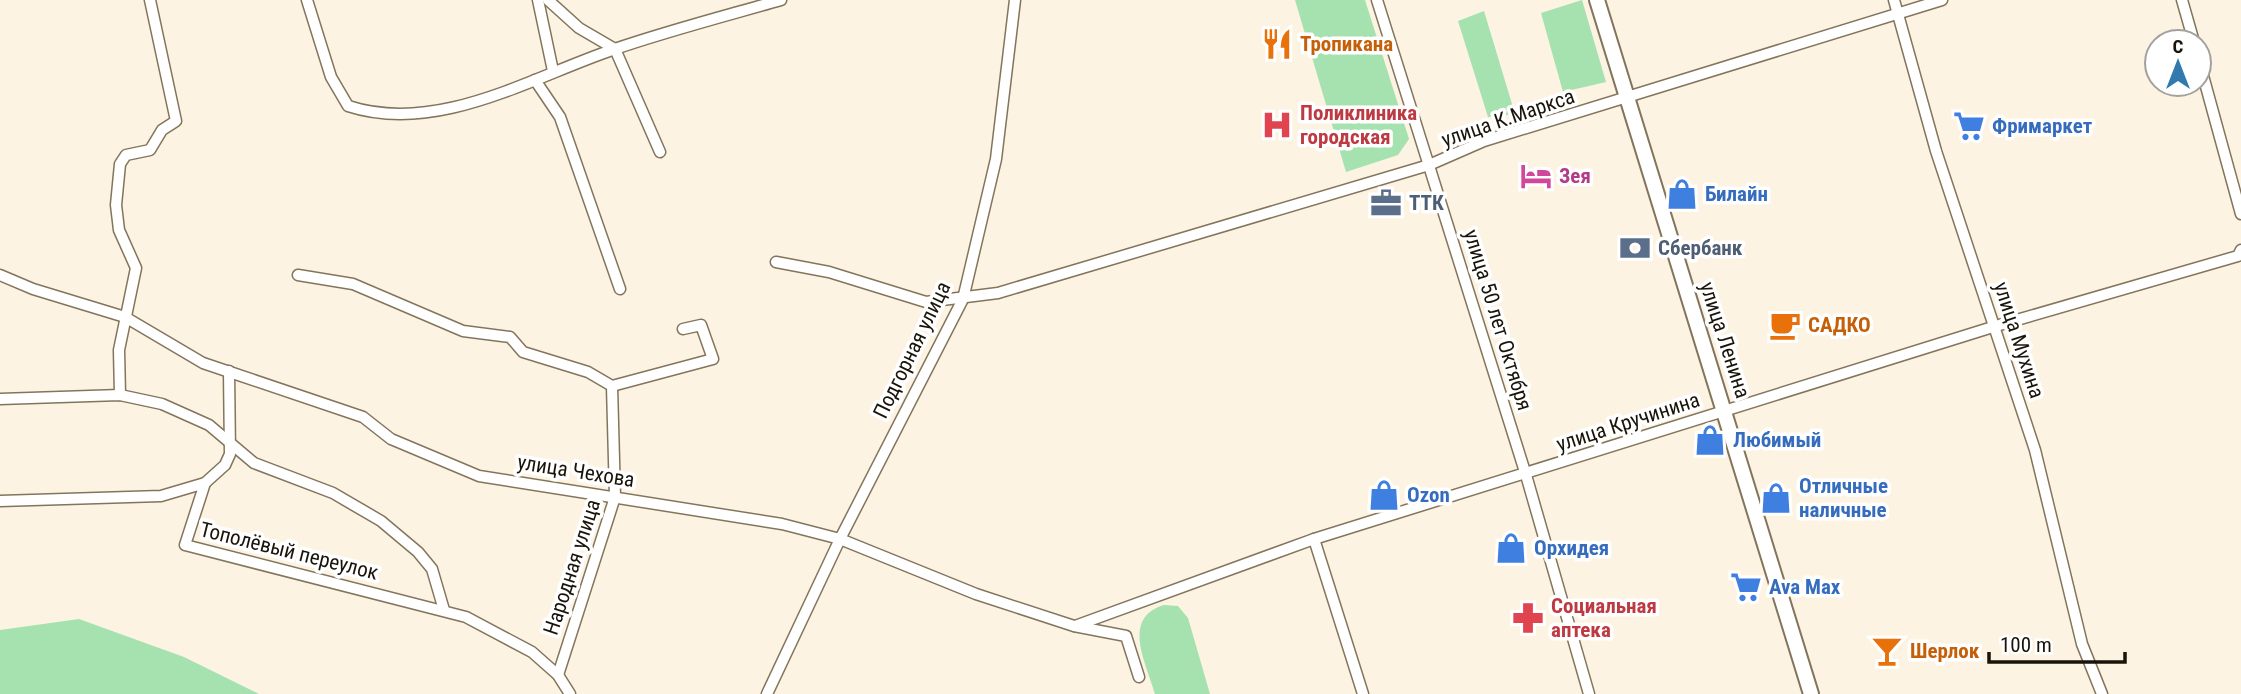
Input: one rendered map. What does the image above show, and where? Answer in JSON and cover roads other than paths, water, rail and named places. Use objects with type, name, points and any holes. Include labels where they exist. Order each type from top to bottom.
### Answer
[{"type":"main road","name":"улица Ленина","points":[[1597,0],[1726,410],[1811,694]]},
{"type":"street","points":[[120,394],[119,350],[136,268],[119,230],[116,205],[120,164],[126,155],[150,150],[162,130],[176,121],[150,0]]},
{"type":"street","points":[[307,0],[331,77],[348,106],[376,115],[414,114],[475,101],[615,49],[780,0]]},
{"type":"street","points":[[538,0],[553,71]]},
{"type":"street","points":[[548,0],[579,28],[615,49],[660,152]]},
{"type":"street","name":"Подгорная улица","points":[[767,694],[840,539],[962,299],[996,159],[1015,0]]},
{"type":"street","name":"улица 50 лет Октября","points":[[1377,0],[1526,475],[1589,694]]},
{"type":"street","name":"улица Мухина","points":[[1894,0],[1936,151],[2035,450],[2082,644],[2102,694]]},
{"type":"street","name":"улица К.Маркса","points":[[776,262],[829,272],[926,302],[998,293],[1429,165],[1484,141],[1627,100],[1942,0]]},
{"type":"street","points":[[2182,0],[2190,28]]},
{"type":"street","points":[[535,80],[560,117],[620,289]]},
{"type":"street","points":[[2209,98],[2241,215]]},
{"type":"street","name":"улица Кручинина","points":[[1074,626],[1314,539],[1526,475],[1996,326],[2240,254]]},
{"type":"street","name":"улица Чехова","points":[[0,275],[33,289],[125,317],[203,363],[363,417],[391,439],[479,476],[782,524],[840,539],[976,594],[1074,626],[1126,636],[1139,677]]},
{"type":"street","points":[[298,275],[353,284],[463,331],[510,337],[523,352],[588,372],[612,386],[713,359],[701,324],[682,329]]},
{"type":"street","points":[[0,501],[161,496],[205,483],[225,465],[229,444],[229,371]]},
{"type":"street","name":"Народная улица","points":[[558,675],[615,496],[612,386]]},
{"type":"street","points":[[0,399],[120,394],[162,404],[209,425],[254,463],[333,493],[381,521],[418,552],[432,569],[444,610],[466,617],[532,652],[558,675],[569,694]]},
{"type":"street","name":"Тополёвый переулок","points":[[205,483],[185,545],[444,610]]},
{"type":"street","points":[[1314,539],[1363,694]]},
{"type":"place","name":"Тропикана","points":[[1277,44]]},
{"type":"place","name":"Поликлиника городская","points":[[1277,125]]},
{"type":"place","name":"Фримаркет","points":[[1969,126]]},
{"type":"place","name":"Зея","points":[[1536,176]]},
{"type":"place","name":"Билайн","points":[[1682,194]]},
{"type":"place","name":"ТТК","points":[[1386,203]]},
{"type":"place","name":"Сбербанк","points":[[1635,248]]},
{"type":"place","name":"САДКО","points":[[1785,325]]},
{"type":"place","name":"Любимый","points":[[1710,440]]},
{"type":"place","name":"Ozon","points":[[1384,495]]},
{"type":"place","name":"Отличные наличные","points":[[1776,498]]},
{"type":"place","name":"Орхидея","points":[[1511,548]]},
{"type":"place","name":"Ava Max","points":[[1746,587]]},
{"type":"place","name":"Социальная аптека","points":[[1528,618]]},
{"type":"place","name":"Шерлок","points":[[1887,651]]}]
